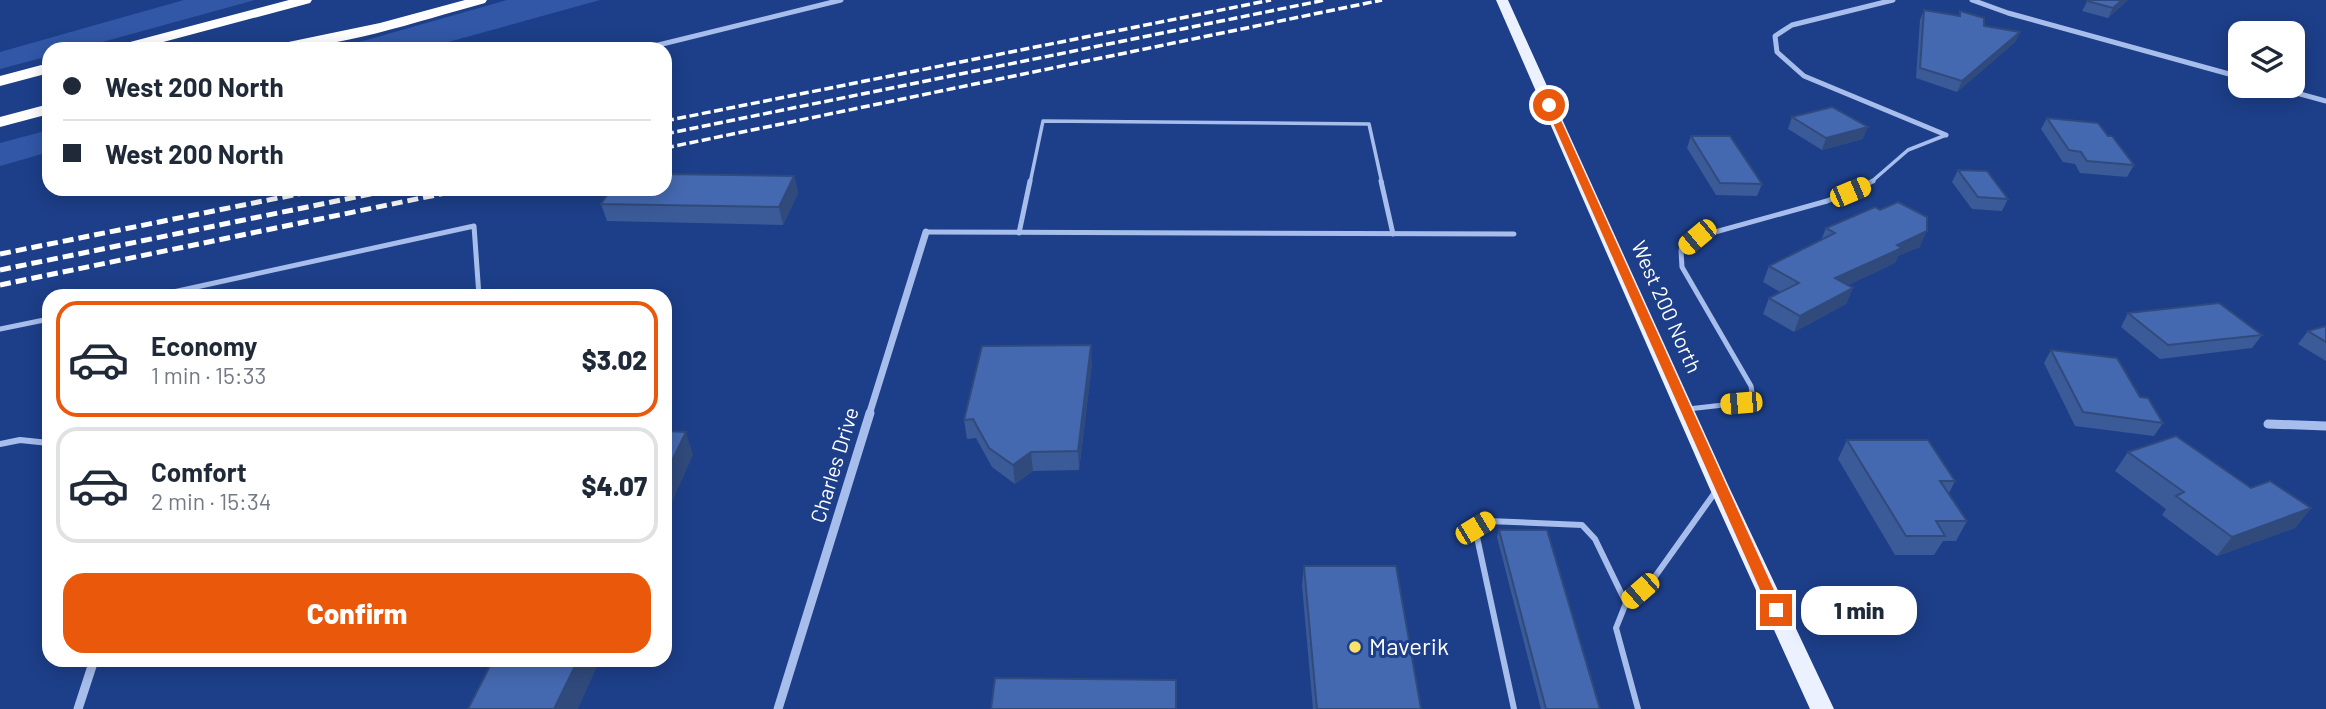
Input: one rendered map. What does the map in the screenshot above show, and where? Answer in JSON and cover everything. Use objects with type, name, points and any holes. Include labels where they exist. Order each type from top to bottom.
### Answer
[{"type":"highway","points":[[142,42],[282,0]]},
{"type":"highway","points":[[146,42],[305,0]]},
{"type":"highway","points":[[294,42],[433,0]]},
{"type":"highway","points":[[306,42],[382,27],[480,0]]},
{"type":"highway","points":[[0,81],[42,70]]},
{"type":"highway","points":[[0,122],[42,111]]},
{"type":"main road","name":"West 200 North","points":[[1503,2],[1719,487],[1822,709]]},
{"type":"street","points":[[671,42],[842,0]]},
{"type":"street","points":[[1893,0],[1791,25],[1775,36],[1777,52],[1804,76],[1946,135]]},
{"type":"street","points":[[1972,0],[2008,13],[2228,74]]},
{"type":"street","points":[[2305,95],[2326,101]]},
{"type":"street","name":"Charles Drive","points":[[778,709],[926,232]]},
{"type":"street","points":[[2268,424],[2326,426]]},
{"type":"street","points":[[78,709],[92,667]]},
{"type":"lane","points":[[1019,233],[1043,121],[1369,124],[1393,234]]},
{"type":"lane","points":[[1685,409],[1741,403],[1753,398],[1751,386],[1682,267],[1681,250],[1697,237],[1827,201],[1861,187],[1872,182],[1908,150],[1946,135]]},
{"type":"lane","points":[[187,289],[474,226],[478,289]]},
{"type":"lane","points":[[926,232],[1514,234]]},
{"type":"lane","points":[[0,329],[42,320]]},
{"type":"lane","points":[[0,444],[20,440],[42,442]]},
{"type":"lane","points":[[1638,709],[1616,628],[1626,603],[1654,578],[1719,487]]},
{"type":"lane","points":[[1514,709],[1475,528],[1488,521],[1582,525],[1595,539],[1626,603]]},
{"type":"shaded area","points":[[184,0],[255,0],[102,42],[42,42],[42,58],[0,69],[0,52]]},
{"type":"shaded area","points":[[507,0],[600,0],[448,42],[360,42]]},
{"type":"shaded area","points":[[42,132],[42,154],[0,166],[0,143]]},
{"type":"building","points":[[2088,0],[2122,0],[2113,8]]},
{"type":"building","points":[[1924,10],[1960,16],[1960,11],[1984,18],[1984,26],[2020,32],[1962,81],[1920,68]]},
{"type":"building","points":[[1832,107],[1868,127],[1826,138],[1792,117]]},
{"type":"building","points":[[2047,118],[2098,123],[2108,136],[2112,136],[2134,165],[2087,161],[2081,152],[2069,150]]},
{"type":"building","points":[[1691,136],[1730,136],[1762,184],[1720,183]]},
{"type":"building","points":[[1958,170],[1987,171],[2008,199],[1978,197]]},
{"type":"building","points":[[672,174],[794,176],[779,207],[601,204],[606,196],[672,196]]},
{"type":"building","points":[[1898,202],[1927,217],[1927,231],[1897,245],[1902,248],[1835,278],[1853,288],[1800,316],[1769,298],[1799,283],[1769,266],[1835,233],[1826,228],[1875,207],[1880,210]]},
{"type":"building","points":[[2219,303],[2262,335],[2168,345],[2128,313]]},
{"type":"building","points":[[2326,326],[2326,342],[2308,331]]},
{"type":"building","points":[[1091,345],[1078,451],[1031,452],[1013,465],[989,448],[973,419],[964,420],[982,346]]},
{"type":"building","points":[[2051,350],[2117,358],[2140,397],[2148,398],[2163,423],[2083,412]]},
{"type":"building","points":[[672,431],[686,432],[672,461]]},
{"type":"building","points":[[2176,436],[2251,488],[2270,481],[2311,508],[2232,537],[2176,496],[2184,492],[2128,452]]},
{"type":"building","points":[[1847,440],[1928,440],[1955,481],[1940,481],[1967,521],[1936,521],[1945,536],[1906,536]]},
{"type":"building","points":[[1499,530],[1547,530],[1600,709],[1546,709]]},
{"type":"building","name":"Maverik","points":[[1304,566],[1396,566],[1421,709],[1317,709]]},
{"type":"building","points":[[489,667],[575,667],[554,709],[468,709]]},
{"type":"building","points":[[995,678],[1176,680],[1176,709],[991,709]]},
{"type":"railway","points":[[672,120],[1271,0]]},
{"type":"railway","points":[[672,133],[1325,0]]},
{"type":"railway","points":[[672,147],[1382,0]]},
{"type":"railway","points":[[0,254],[288,196]]},
{"type":"railway","points":[[0,270],[361,196]]},
{"type":"railway","points":[[0,285],[431,196]]},
{"type":"place","name":"Maverik","points":[[1355,647]]},
{"type":"route","points":[[1549,105],[1776,610]]}]
